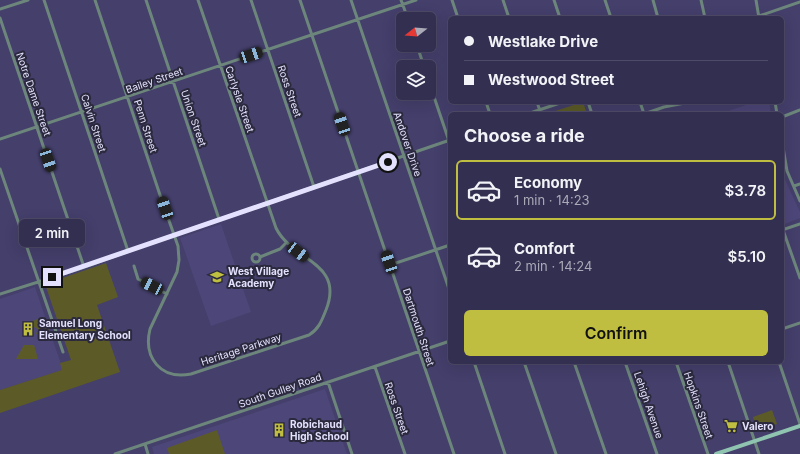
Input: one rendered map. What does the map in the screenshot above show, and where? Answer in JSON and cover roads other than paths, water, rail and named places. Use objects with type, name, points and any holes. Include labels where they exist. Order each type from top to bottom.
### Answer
[{"type":"main road","points":[[716,454],[800,425]]},
{"type":"street","points":[[0,9],[28,0]]},
{"type":"street","name":"Calvin Street","points":[[44,0],[128,251]]},
{"type":"street","name":"Penn Street","points":[[95,0],[174,235]]},
{"type":"street","name":"Union Street","points":[[146,0],[219,219]]},
{"type":"street","name":"Carlysle Street","points":[[198,0],[267,203]]},
{"type":"street","name":"Ross Street","points":[[251,0],[314,187]]},
{"type":"street","name":"Dartmouth Street","points":[[300,0],[454,454]]},
{"type":"street","name":"Andover Drive","points":[[351,0],[448,286]]},
{"type":"street","points":[[402,0],[406,12]]},
{"type":"street","name":"Bailey Street","points":[[0,139],[37,128],[416,0]]},
{"type":"street","points":[[452,0],[457,16]]},
{"type":"street","points":[[503,0],[508,16]]},
{"type":"street","points":[[554,0],[559,16]]},
{"type":"street","points":[[605,0],[611,16]]},
{"type":"street","points":[[653,0],[657,16]]},
{"type":"street","points":[[701,0],[705,16]]},
{"type":"street","points":[[756,0],[759,16]]},
{"type":"street","points":[[762,16],[800,2]]},
{"type":"street","name":"Notre Dame Street","points":[[0,18],[84,267]]},
{"type":"street","points":[[435,100],[448,136]]},
{"type":"street","points":[[538,104],[540,110]]},
{"type":"street","points":[[534,112],[557,104]]},
{"type":"street","points":[[650,112],[680,104]]},
{"type":"street","points":[[784,116],[800,110]]},
{"type":"street","points":[[0,294],[84,267],[219,219],[448,143]]},
{"type":"street","points":[[784,151],[788,171],[800,200]]},
{"type":"street","points":[[0,169],[63,352]]},
{"type":"street","points":[[794,186],[800,184]]},
{"type":"street","name":"Heritage Parkway","points":[[174,235],[178,246],[179,260],[177,272],[150,329],[148,345],[151,356],[161,369],[172,374],[182,376],[309,335],[317,329],[322,320],[330,298],[330,285],[327,278],[320,269],[286,242],[278,233],[267,203]]},
{"type":"street","points":[[784,230],[800,224]]},
{"type":"street","points":[[784,233],[800,278]]},
{"type":"street","points":[[260,256],[280,249],[286,242]]},
{"type":"street","points":[[390,265],[448,246]]},
{"type":"street","points":[[134,266],[138,279],[167,294]]},
{"type":"street","points":[[784,328],[800,323]]},
{"type":"street","name":"South Gulley Road","points":[[115,454],[448,343]]},
{"type":"street","points":[[475,364],[505,454]]},
{"type":"street","points":[[525,364],[556,454]]},
{"type":"street","points":[[575,364],[606,454]]},
{"type":"street","name":"Lehigh Avenue","points":[[626,364],[657,454]]},
{"type":"street","name":"Hopkins Street","points":[[677,364],[708,454]]},
{"type":"street","points":[[729,364],[759,454]]},
{"type":"street","points":[[780,364],[800,425]]},
{"type":"street","name":"Ross Street","points":[[375,367],[404,454]]},
{"type":"street","points":[[328,382],[352,454]]},
{"type":"street","points":[[145,444],[148,454]]},
{"type":"place","name":"West Village Academy","points":[[217,277]]},
{"type":"place","name":"Samuel Long Elementary School","points":[[28,329]]},
{"type":"place","name":"Valero","points":[[731,426]]},
{"type":"place","name":"Robichaud High School","points":[[279,430]]}]
